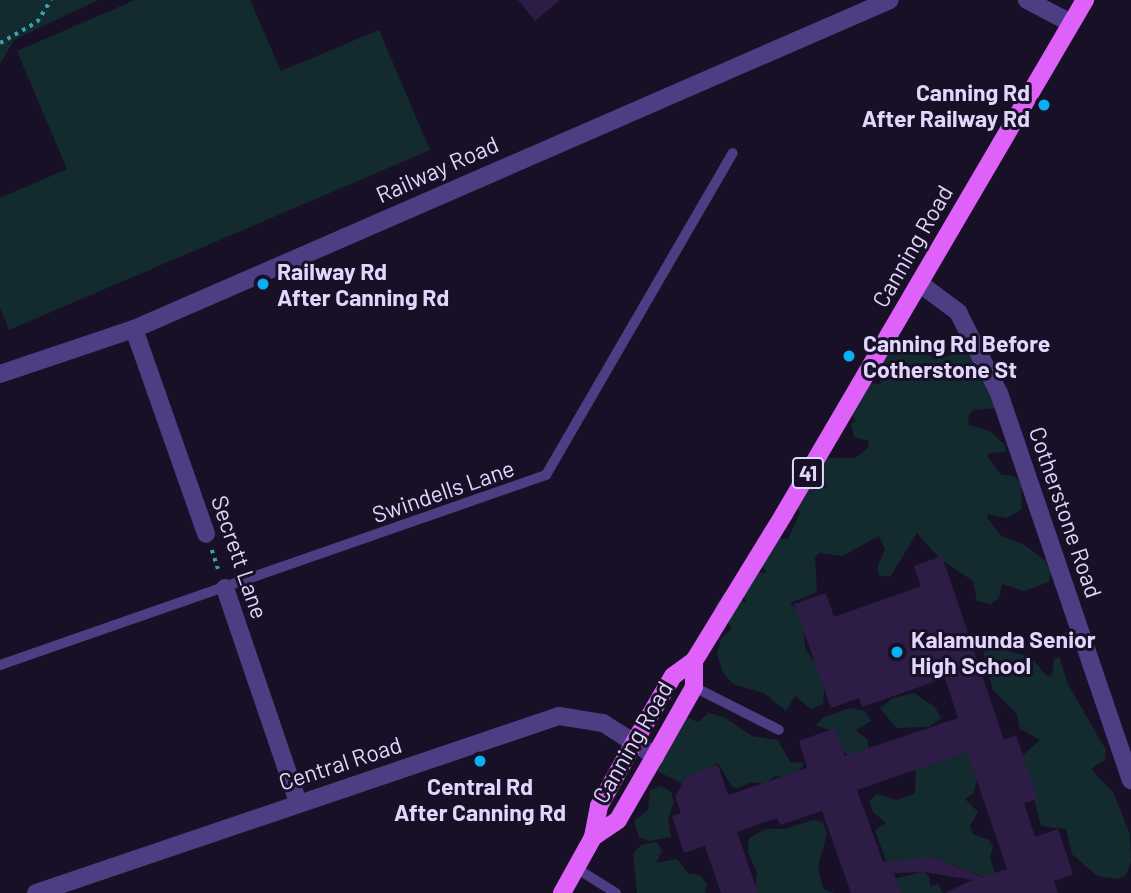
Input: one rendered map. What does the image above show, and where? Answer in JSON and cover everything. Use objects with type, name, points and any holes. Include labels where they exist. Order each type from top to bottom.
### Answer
[{"type":"main road","name":"Canning Road","points":[[562,893],[593,837],[599,806],[673,676],[694,661],[1085,0]]},
{"type":"main road","name":"Canning Road","points":[[593,837],[618,820],[655,757],[694,687],[694,661]]},
{"type":"street","name":"Railway Road","points":[[0,374],[134,329],[890,0]]},
{"type":"street","points":[[1027,0],[1072,23]]},
{"type":"street","name":"Cotherstone Road","points":[[919,284],[958,312],[977,342],[999,393],[1131,780]]},
{"type":"street","name":"Secrett Lane","points":[[134,329],[206,534]]},
{"type":"street","name":"Secrett Lane","points":[[225,588],[298,802]]},
{"type":"street","name":"Central Road","points":[[36,893],[298,802],[559,716],[596,720],[635,741],[655,757]]},
{"type":"lane","name":"Swindells Lane","points":[[0,665],[546,475],[733,152]]},
{"type":"lane","points":[[1048,644],[1081,634]]},
{"type":"lane","points":[[694,687],[779,730]]},
{"type":"lane","points":[[576,868],[616,893]]},
{"type":"path","points":[[0,43],[37,22],[51,0]]},
{"type":"path","name":"Secrett Lane","points":[[206,534],[225,588]]},
{"type":"green space","points":[[0,0],[98,0],[14,40],[0,64]]},
{"type":"green space","points":[[135,0],[250,0],[281,71],[379,30],[430,150],[9,330],[0,308],[0,198],[67,169],[17,51]]},
{"type":"green space","points":[[920,345],[934,359],[972,351],[1000,408],[973,410],[968,416],[969,425],[990,431],[1005,445],[1005,452],[988,453],[988,457],[1000,474],[1016,477],[1021,485],[1022,509],[1007,518],[987,514],[988,519],[1002,537],[1023,544],[1045,560],[1051,572],[1049,582],[1024,591],[1002,584],[999,598],[991,604],[977,601],[973,581],[940,559],[917,533],[890,577],[879,575],[877,568],[885,549],[879,536],[842,556],[819,553],[815,557],[817,592],[790,603],[802,614],[805,648],[825,678],[823,704],[811,709],[795,696],[786,711],[764,693],[733,684],[723,673],[717,654],[721,639],[732,628],[715,606],[725,592],[747,603],[737,586],[741,574],[767,573],[756,560],[774,538],[788,539],[800,513],[795,504],[805,483],[828,488],[817,473],[827,458],[855,458],[868,448],[869,441],[854,437],[851,424],[856,421],[848,409],[865,383],[881,384],[876,366],[889,346]]},
{"type":"green space","points":[[988,637],[1010,652],[1030,656],[1047,676],[1052,675],[1054,659],[1059,657],[1068,684],[1106,750],[1105,760],[1091,769],[1113,792],[1130,834],[1131,862],[1126,875],[1118,879],[1097,876],[1072,854],[1066,829],[1041,826],[1023,755],[1040,740],[1020,729],[1017,714],[993,690],[983,651]]},
{"type":"green space","points":[[914,693],[935,707],[941,718],[929,727],[896,728],[880,708],[893,698]]},
{"type":"green space","points":[[850,708],[865,711],[871,721],[856,730],[868,740],[868,748],[850,757],[838,747],[831,731],[816,725],[824,717]]},
{"type":"green space","points":[[708,713],[724,717],[752,736],[778,740],[790,762],[803,763],[803,767],[789,778],[775,776],[766,784],[751,782],[738,788],[732,787],[718,763],[685,785],[657,771],[685,717],[698,722]]},
{"type":"green space","points":[[970,747],[978,774],[974,793],[965,799],[978,812],[970,826],[973,834],[989,840],[993,846],[990,859],[995,873],[984,877],[933,857],[887,864],[875,830],[886,823],[873,812],[869,801],[877,794],[897,800],[915,793],[916,766]]},
{"type":"green space","points":[[661,786],[671,792],[674,802],[668,819],[671,837],[649,841],[639,837],[634,821],[648,810],[650,790]]},
{"type":"green space","points":[[813,820],[823,822],[827,834],[818,866],[823,889],[834,893],[755,893],[757,873],[748,852],[749,838],[766,829],[785,829]]},
{"type":"green space","points":[[657,842],[662,851],[656,863],[677,859],[689,874],[700,875],[707,884],[705,893],[637,893],[633,854],[641,845]]},
{"type":"green space","points":[[924,872],[929,876],[930,887],[938,884],[943,893],[889,893],[896,878]]},
{"type":"building","points":[[518,0],[560,0],[535,21]]},
{"type":"building","points":[[942,556],[1004,740],[1016,735],[1038,799],[1024,803],[1035,837],[1058,829],[1073,874],[1054,881],[1058,893],[945,893],[973,880],[924,872],[894,873],[901,893],[851,893],[822,811],[780,825],[777,818],[737,832],[758,893],[721,893],[705,846],[684,853],[672,816],[681,813],[675,797],[687,776],[718,765],[728,795],[807,768],[799,741],[835,728],[845,756],[958,718],[945,678],[862,707],[859,698],[831,708],[794,604],[826,593],[834,617],[921,586],[914,566]],"holes":[[[967,752],[1007,869],[982,877],[933,857],[883,862],[857,790]]]},
{"type":"place","name":"Canning Rd After Railway Rd","points":[[1044,105]]},
{"type":"place","name":"Railway Rd After Canning Rd","points":[[263,284]]},
{"type":"place","name":"Canning Rd Before Cotherstone St","points":[[849,356]]},
{"type":"place","name":"Kalamunda Senior High School","points":[[897,652]]},
{"type":"place","name":"Central Rd After Canning Rd","points":[[480,761]]}]
